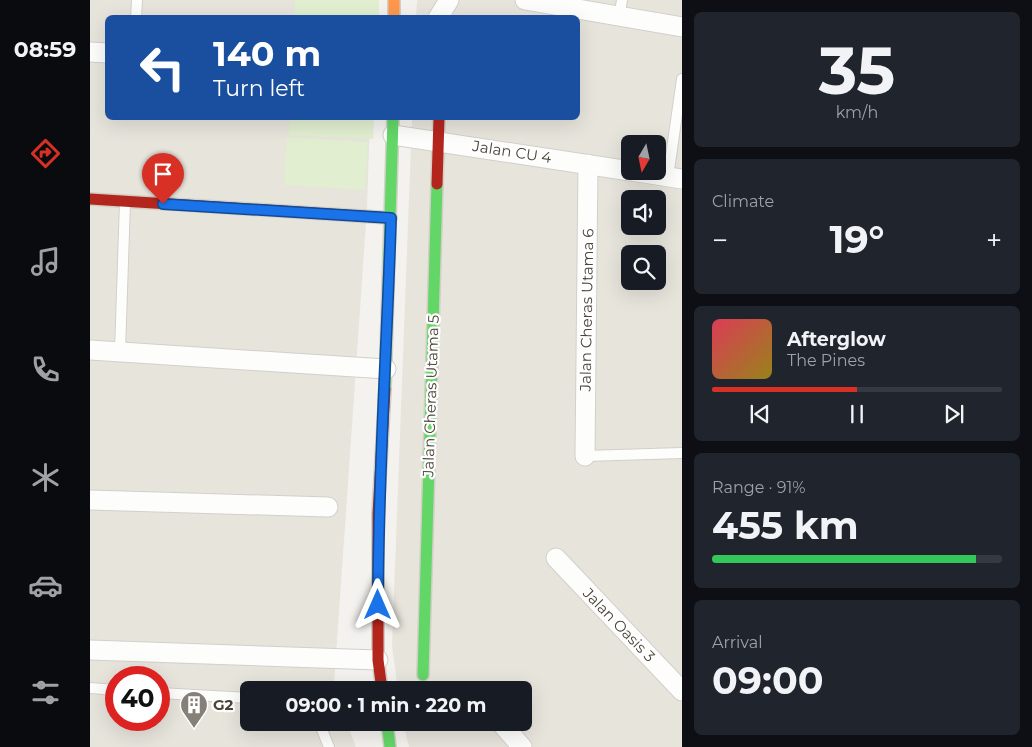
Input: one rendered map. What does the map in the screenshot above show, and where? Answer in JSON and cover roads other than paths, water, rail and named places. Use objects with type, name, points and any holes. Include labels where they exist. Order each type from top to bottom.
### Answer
[{"type":"street","points":[[394,0],[394,15]]},
{"type":"street","points":[[440,15],[449,0]]},
{"type":"street","points":[[525,0],[621,9],[682,27]]},
{"type":"street","points":[[90,52],[105,53]]},
{"type":"street","name":"Jalan Cheras Utama 5","points":[[422,675],[439,120]]},
{"type":"street","points":[[381,681],[378,660],[378,514],[386,369],[393,126]]},
{"type":"street","name":"Jalan CU 4","points":[[393,126],[439,141],[621,169]]},
{"type":"street","name":"Jalan Cheras Utama 6","points":[[585,456],[588,164]]},
{"type":"street","points":[[90,199],[391,218]]},
{"type":"street","points":[[90,350],[386,369]]},
{"type":"street","points":[[90,500],[328,507]]},
{"type":"street","name":"Jalan Oasis 3","points":[[556,558],[682,691]]},
{"type":"street","points":[[90,650],[378,660]]},
{"type":"street","points":[[388,731],[390,747]]},
{"type":"street","points":[[508,731],[522,747]]},
{"type":"lane","points":[[136,15],[137,0]]},
{"type":"lane","points":[[675,178],[682,79]]},
{"type":"lane","points":[[120,352],[125,201]]},
{"type":"lane","points":[[585,456],[682,453]]},
{"type":"lane","points":[[90,688],[105,689]]},
{"type":"lane","points":[[170,694],[240,698]]},
{"type":"lane","points":[[323,731],[329,747]]},
{"type":"place","name":"G2","points":[[194,729]]}]
